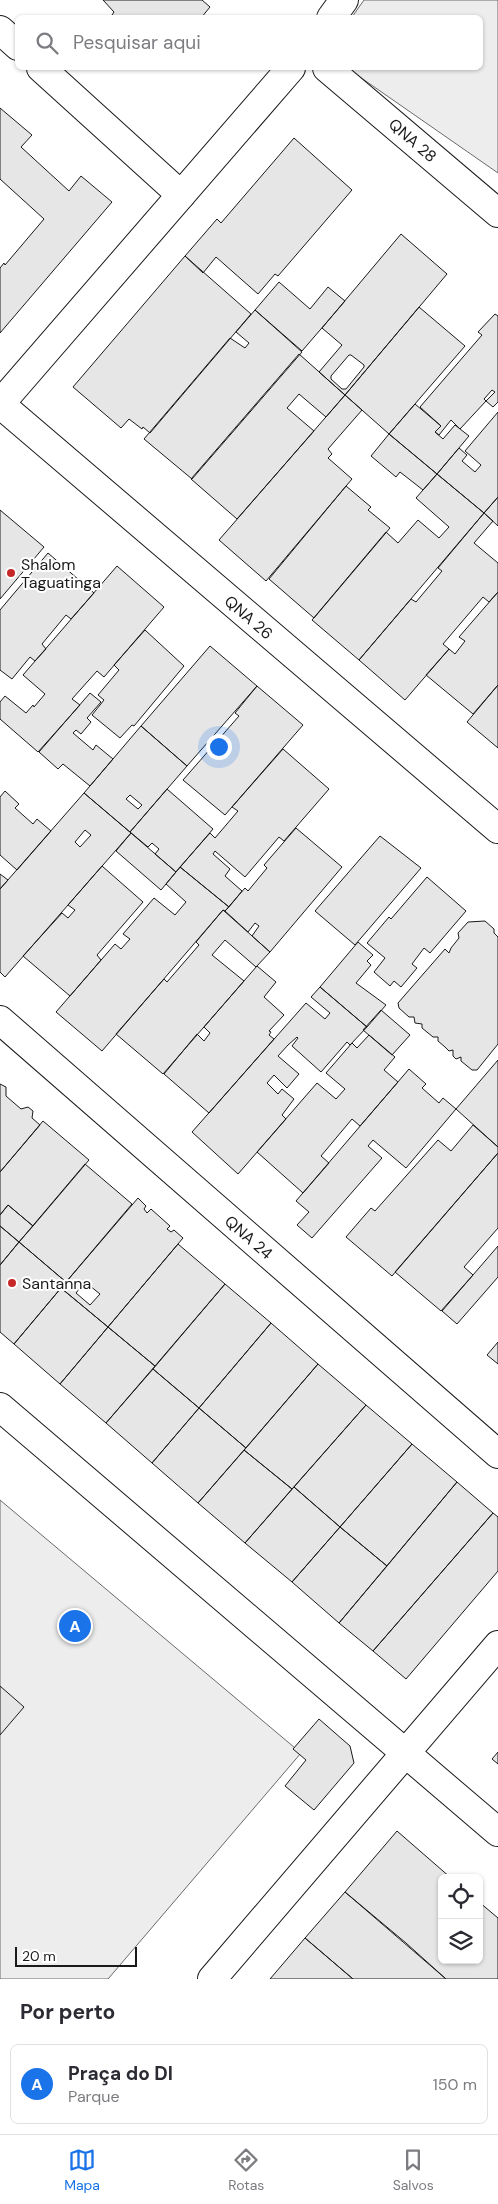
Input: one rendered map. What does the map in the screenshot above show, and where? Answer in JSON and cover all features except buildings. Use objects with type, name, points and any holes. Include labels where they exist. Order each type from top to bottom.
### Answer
[{"type":"street","points":[[333,15],[344,0]]},
{"type":"street","points":[[0,30],[15,43]]},
{"type":"street","points":[[43,70],[181,195]]},
{"type":"street","points":[[0,404],[289,70]]},
{"type":"street","name":"QNA 28","points":[[329,70],[498,213]]},
{"type":"street","name":"QNA 26","points":[[0,404],[498,829]]},
{"type":"street","name":"QNA 24","points":[[0,1020],[498,1454]]},
{"type":"street","points":[[0,1407],[498,1832]]},
{"type":"street","points":[[212,1979],[498,1645]]},
{"type":"shaded area","points":[[364,0],[498,0],[498,173],[350,70],[483,70],[483,15],[353,15]]},
{"type":"shaded area","points":[[0,1500],[301,1753],[108,1979],[0,1979]]},
{"type":"place","name":"Shalom Taguatinga","points":[[11,573]]},
{"type":"place","name":"Santanna","points":[[12,1283]]},
{"type":"place","name":"Praça do DI","points":[[75,1626]]}]
